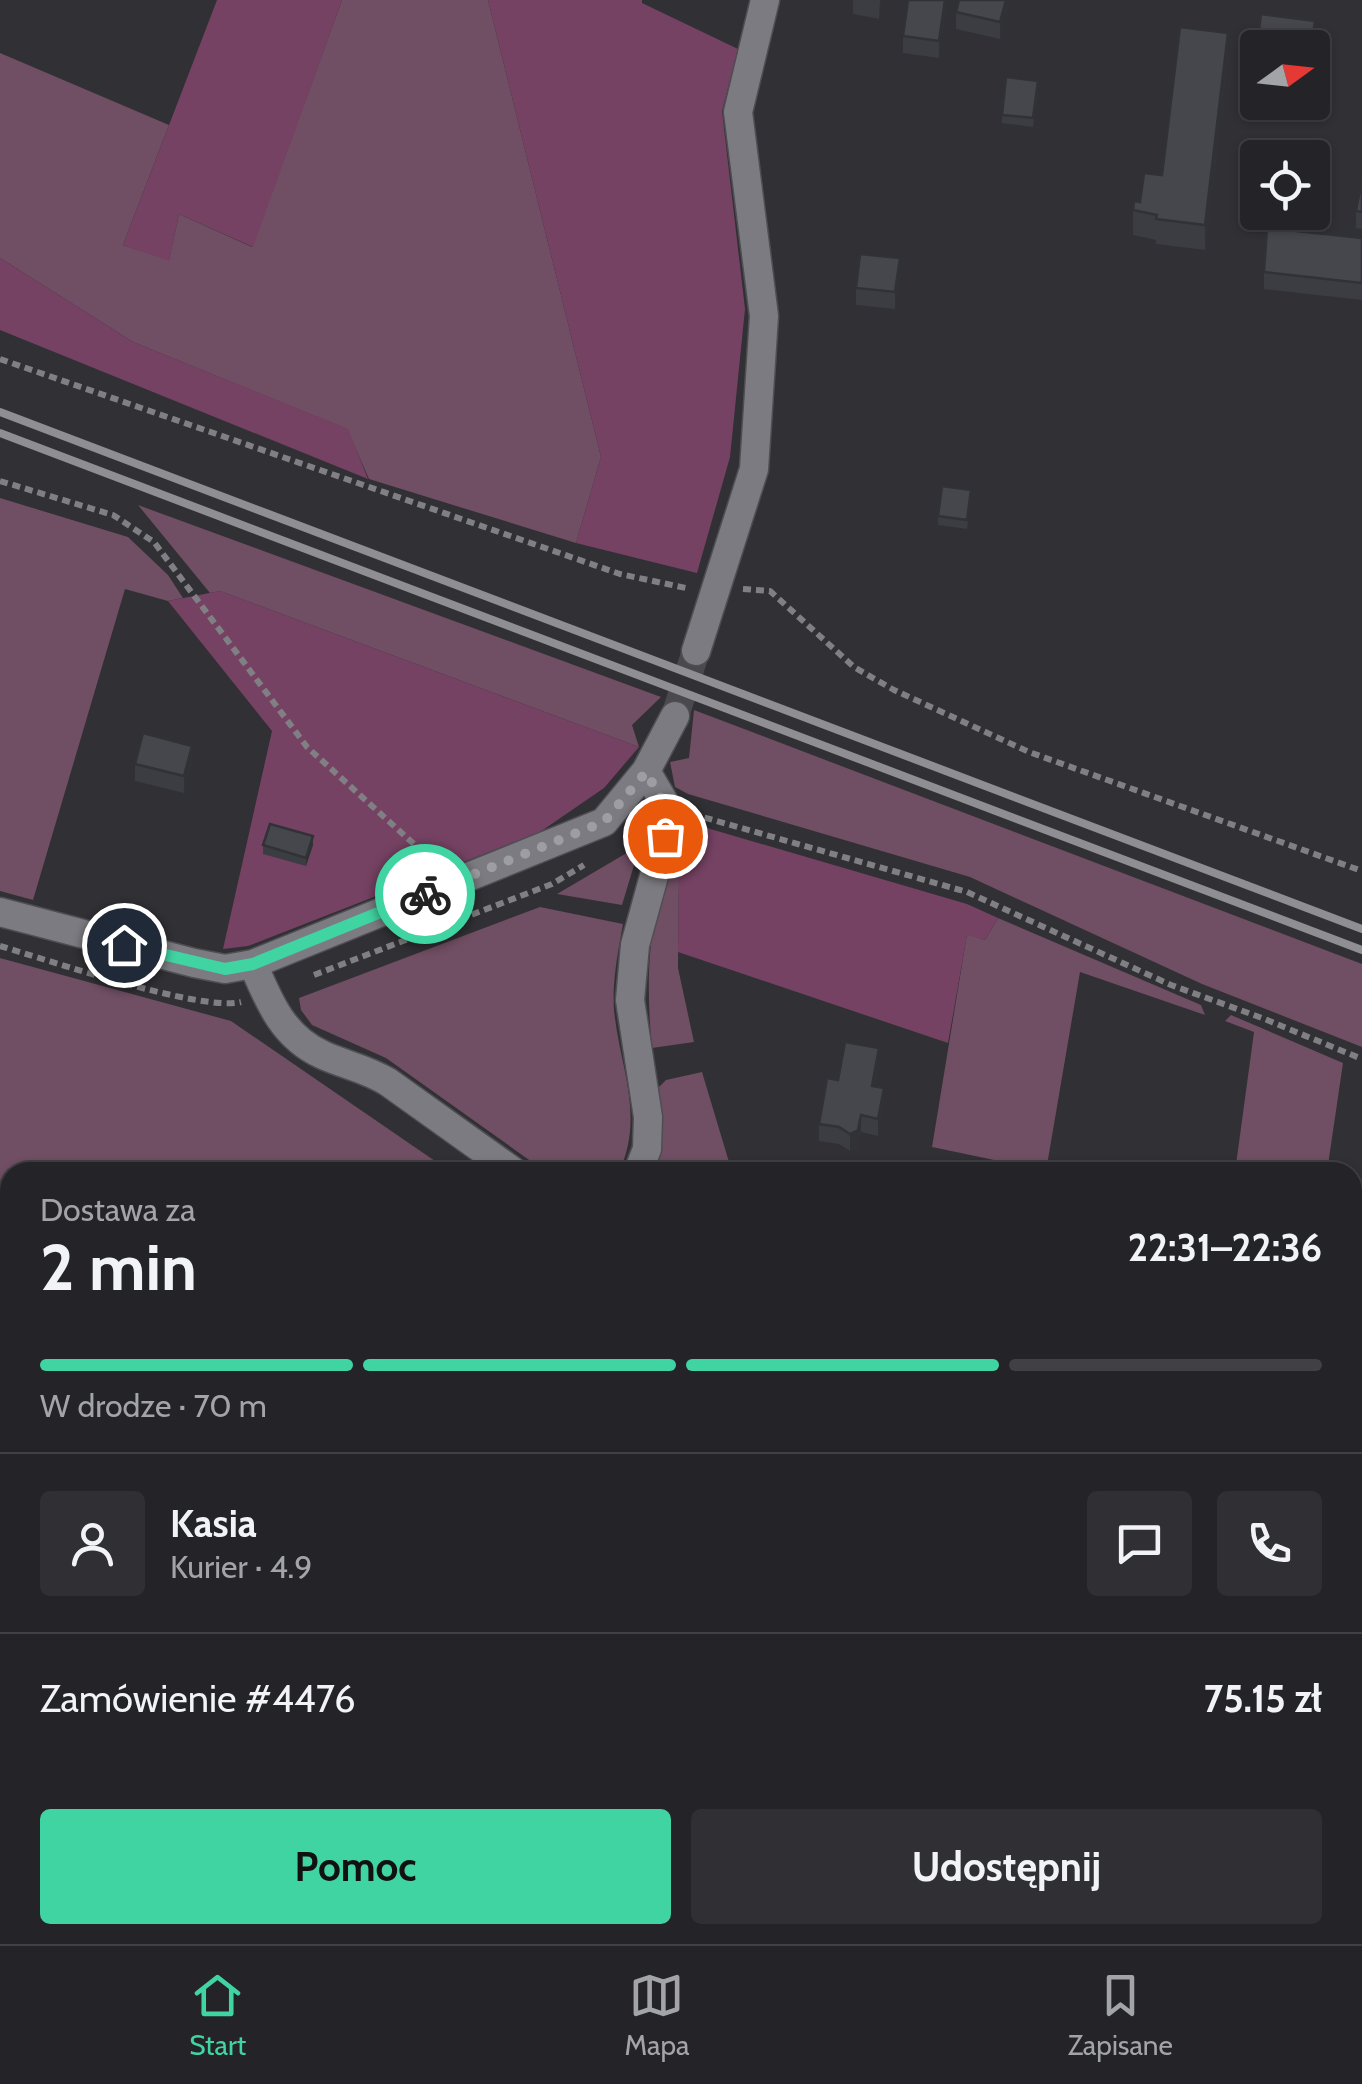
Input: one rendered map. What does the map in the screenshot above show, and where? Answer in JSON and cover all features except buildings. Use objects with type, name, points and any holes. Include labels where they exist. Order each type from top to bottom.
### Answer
[{"type":"street","points":[[696,651],[754,469],[764,316],[738,112],[766,0]]},
{"type":"street","points":[[0,912],[194,963],[225,969],[253,964],[604,822],[646,772],[675,716]]},
{"type":"street","points":[[641,1162],[648,1117],[630,1000],[635,944],[665,836],[666,807],[646,772]]},
{"type":"street","points":[[253,964],[289,1034],[322,1054],[367,1069],[500,1162]]},
{"type":"path","points":[[0,359],[620,574],[682,588],[717,586],[770,591],[854,667],[894,690],[1029,752],[1362,871]]},
{"type":"path","points":[[0,481],[114,515],[154,542],[307,747],[415,845],[431,892]]},
{"type":"path","points":[[666,807],[967,892],[1171,986],[1362,1059]]},
{"type":"shaded area","points":[[217,0],[342,0],[253,247],[179,214],[169,261],[123,245]]},
{"type":"shaded area","points":[[342,0],[488,0],[601,457],[576,543],[369,479],[347,429],[133,342],[0,258],[0,53],[169,125],[123,245],[169,260],[179,214],[252,247]]},
{"type":"shaded area","points":[[488,0],[642,0],[738,49],[722,111],[745,309],[730,457],[697,573],[576,543],[601,457]]},
{"type":"shaded area","points":[[0,258],[133,342],[348,429],[368,479],[0,330]]},
{"type":"shaded area","points":[[0,498],[128,537],[168,575],[183,598],[168,601],[125,589],[33,900],[0,891]]},
{"type":"shaded area","points":[[138,505],[661,697],[632,725],[639,747],[220,591],[210,593]]},
{"type":"shaded area","points":[[220,591],[639,747],[604,788],[540,832],[248,946],[223,949],[272,731],[168,601]]},
{"type":"shaded area","points":[[694,710],[1362,964],[1362,1047],[1202,984],[970,877],[688,794],[675,787],[670,762],[689,758]]},
{"type":"shaded area","points":[[707,828],[967,904],[998,918],[985,940],[967,935],[948,1043],[678,952],[679,877],[693,830]]},
{"type":"shaded area","points":[[693,830],[679,877],[678,968],[694,1042],[652,1048],[652,934],[666,878]]},
{"type":"shaded area","points":[[630,851],[635,862],[622,905],[557,894]]},
{"type":"shaded area","points":[[540,907],[623,924],[614,1010],[630,1111],[622,1162],[532,1162],[386,1058],[312,1025],[301,1010],[299,998]]},
{"type":"shaded area","points":[[998,918],[1201,1005],[1205,1015],[1080,972],[1048,1162],[1003,1162],[932,1147],[967,934],[985,940]]},
{"type":"shaded area","points":[[0,958],[231,1021],[436,1162],[0,1162]]},
{"type":"shaded area","points":[[1231,1015],[1343,1063],[1328,1162],[1236,1162],[1254,1032],[1225,1021]]},
{"type":"shaded area","points":[[702,1072],[729,1162],[658,1162],[662,1150],[659,1087],[666,1080]]},
{"type":"tunnel","points":[[675,716],[696,651]]},
{"type":"railway","points":[[0,412],[1362,929]]},
{"type":"railway","points":[[0,433],[1362,950]]},
{"type":"way so far","points":[[425,894],[604,822],[646,772],[666,807],[665,836]]},
{"type":"route","points":[[124,945],[225,969],[253,964],[425,894]]}]
